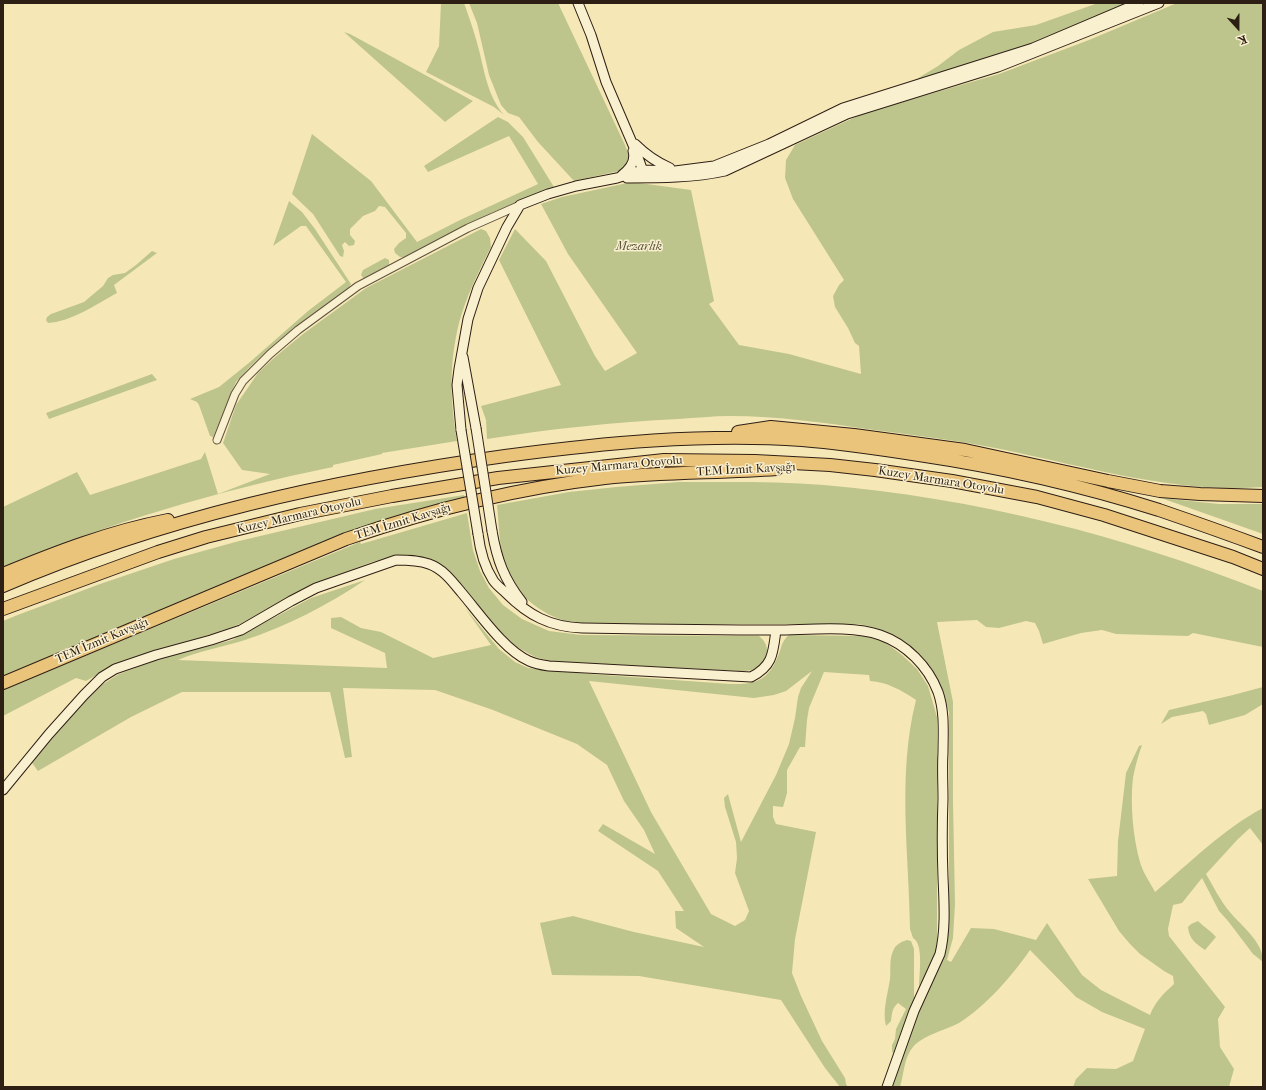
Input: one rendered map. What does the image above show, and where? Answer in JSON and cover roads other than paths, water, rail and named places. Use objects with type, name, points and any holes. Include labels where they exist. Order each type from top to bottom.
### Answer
[{"type":"highway","points":[[687,438],[771,427],[854,434],[965,450],[1160,491],[1207,495],[1263,496]]},
{"type":"highway","name":"Kuzey Marmara Otoyolu","points":[[3,586],[50,567],[164,528],[281,496],[353,481],[449,464],[556,449],[687,438],[804,440],[879,448],[957,460],[1027,474],[1105,494],[1158,510],[1263,547]]},
{"type":"highway","name":"Kuzey Marmara Otoyolu","points":[[3,609],[158,552],[206,537],[331,507],[498,478],[664,460],[754,461],[830,465],[952,481],[1037,497],[1104,515],[1233,557],[1263,571]]},
{"type":"highway","name":"TEM İzmit Kavşağı","points":[[3,683],[346,539],[377,528],[461,504],[516,492],[606,478],[830,465]]},
{"type":"highway","points":[[3,574],[67,549],[135,526],[281,496]]},
{"type":"street","points":[[578,3],[591,35],[606,82],[644,174]]},
{"type":"street","points":[[217,440],[235,394],[243,381],[256,367],[298,330],[358,286],[468,228],[548,194],[576,186],[644,174],[714,166],[769,144],[843,108],[1033,48],[1139,3]]},
{"type":"street","points":[[644,174],[709,174],[725,171],[847,114],[998,68],[1159,3]]},
{"type":"street","points":[[630,139],[642,151],[660,164],[675,171]]},
{"type":"street","points":[[617,178],[631,167],[634,160],[630,139]]},
{"type":"street","points":[[520,205],[507,227],[478,288],[468,319],[457,385],[461,430],[480,549],[486,567],[494,581],[511,598],[530,613],[543,620],[568,628],[863,630],[891,639],[901,646],[919,662],[932,681],[941,703],[944,726],[942,848],[944,921],[942,946],[940,954],[914,1011],[887,1087]]},
{"type":"street","points":[[462,349],[495,550],[502,571],[512,589],[530,613]]},
{"type":"street","points":[[3,790],[84,694],[102,677],[115,669],[156,655],[235,632],[316,588],[396,560],[420,561],[440,569],[510,648],[537,664],[549,666],[750,677],[763,670],[772,658],[776,630]]},
{"type":"park label","name":"Mezarlık","points":[[639,247]]}]
